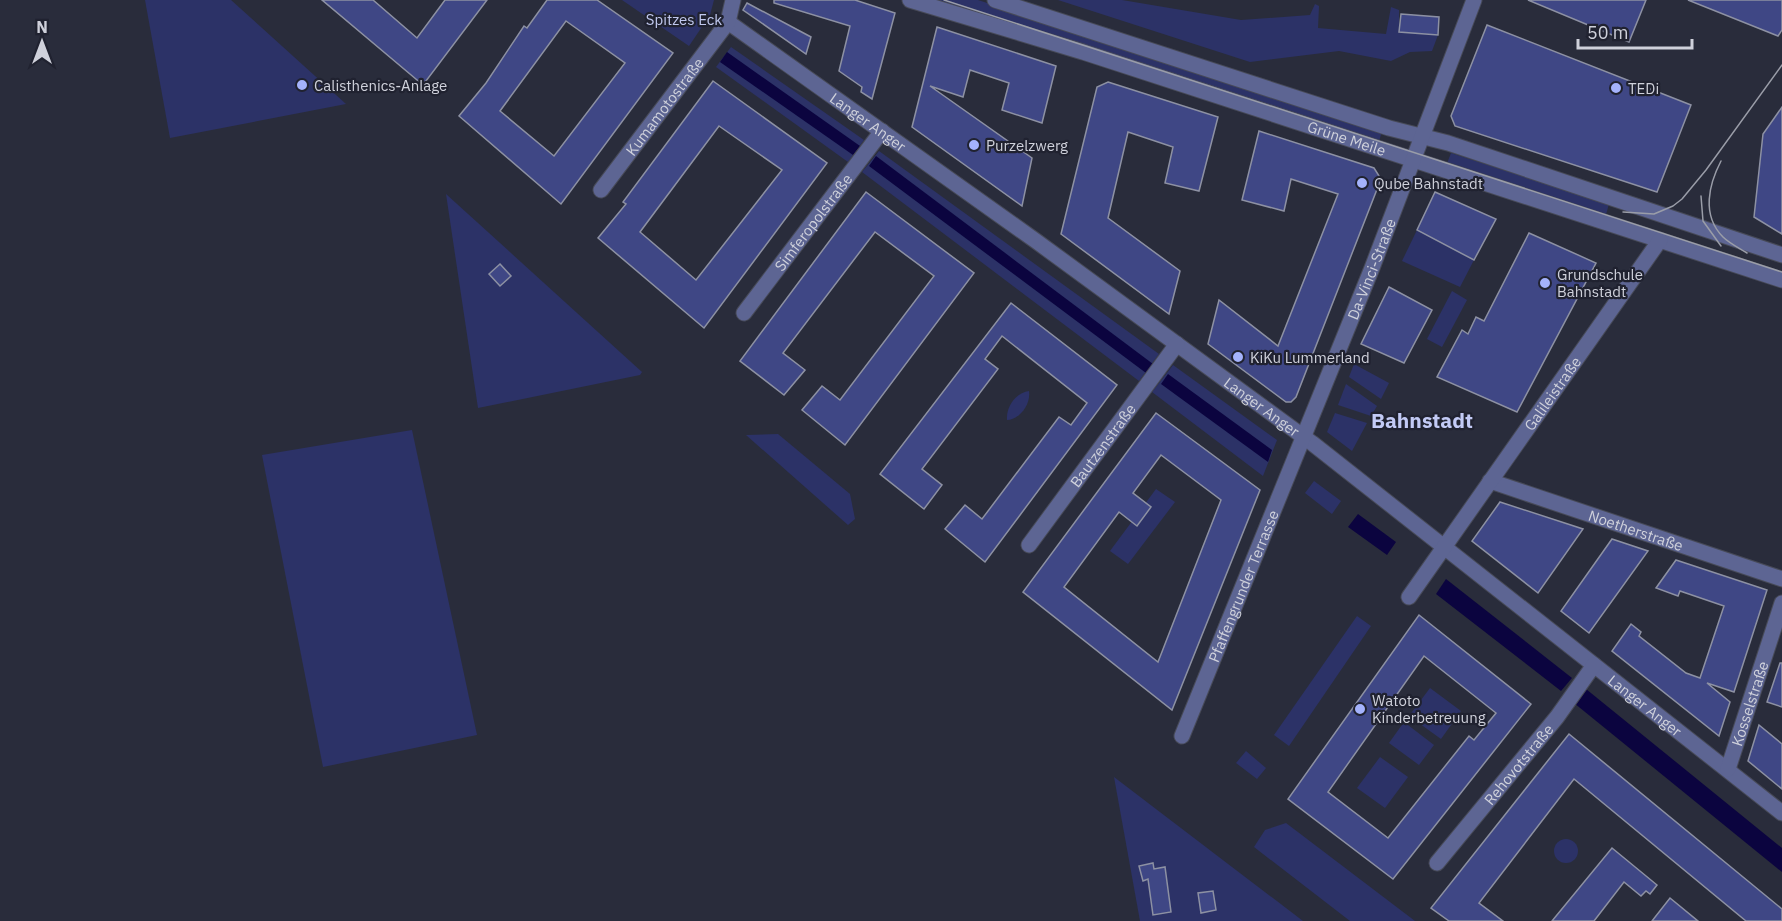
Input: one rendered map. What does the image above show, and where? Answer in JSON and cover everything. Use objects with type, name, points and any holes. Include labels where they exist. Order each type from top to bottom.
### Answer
[{"type":"street","points":[[728,22],[733,0]]},
{"type":"street","name":"Grüne Meile","points":[[910,0],[1413,159],[1782,280]]},
{"type":"street","name":"Grüne Meile","points":[[995,0],[1422,138],[1448,143],[1782,255]]},
{"type":"street","name":"Da-Vinci-Straße","points":[[1303,436],[1422,138],[1474,0]]},
{"type":"street","name":"Langer Anger","points":[[728,22],[1303,436],[1782,813]]},
{"type":"street","name":"Kumamotostraße","points":[[601,190],[728,22]]},
{"type":"street","name":"Simferopolstraße","points":[[744,313],[882,131]]},
{"type":"street","name":"Galileistraße","points":[[1445,546],[1660,240]]},
{"type":"street","name":"Bautzenstraße","points":[[1029,545],[1177,344]]},
{"type":"street","name":"Pfaffengrunder Terrasse","points":[[1182,736],[1303,436]]},
{"type":"street","name":"Noetherstraße","points":[[1490,481],[1782,579]]},
{"type":"street","points":[[1409,597],[1445,546]]},
{"type":"street","name":"Kosselstraße","points":[[1728,769],[1782,603]]},
{"type":"street","name":"Rehovotstraße","points":[[1437,863],[1557,717],[1594,664]]},
{"type":"green space","points":[[145,0],[231,0],[346,104],[170,138]]},
{"type":"green space","name":"Spitzes Eck","points":[[622,0],[714,0],[710,15],[689,46]]},
{"type":"green space","points":[[931,0],[978,0],[1382,131],[1378,145]]},
{"type":"green space","points":[[1058,0],[1122,0],[1241,20],[1310,15],[1315,4],[1319,6],[1318,28],[1386,34],[1391,7],[1399,10],[1399,32],[1438,35],[1432,51],[1410,52],[1391,61],[1339,51],[1250,62]]},
{"type":"green space","points":[[731,47],[864,140],[848,162],[716,67]]},
{"type":"green space","points":[[879,151],[1159,354],[1139,381],[862,172]]},
{"type":"green space","points":[[1451,153],[1609,204],[1605,218],[1446,166]]},
{"type":"green space","points":[[446,194],[642,372],[640,375],[478,408]]},
{"type":"green space","points":[[1417,230],[1474,260],[1460,287],[1402,261]]},
{"type":"green space","points":[[1452,291],[1467,300],[1442,347],[1427,339]]},
{"type":"green space","points":[[1354,364],[1389,383],[1381,399],[1349,377]]},
{"type":"green space","points":[[1173,365],[1277,440],[1263,476],[1152,392]]},
{"type":"green space","points":[[1346,384],[1377,406],[1371,416],[1338,405]]},
{"type":"green space","points":[[1029,391],[1024,410],[1016,417],[1007,420],[1008,410],[1013,401],[1020,394]]},
{"type":"green space","points":[[1335,413],[1367,423],[1352,451],[1327,432]]},
{"type":"green space","points":[[412,430],[477,735],[323,767],[262,455]]},
{"type":"green space","points":[[778,434],[850,494],[855,519],[848,525],[746,435]]},
{"type":"green space","points":[[1314,481],[1341,501],[1332,514],[1305,493]]},
{"type":"green space","points":[[1156,489],[1175,502],[1128,564],[1110,551]]},
{"type":"green space","points":[[1357,616],[1371,626],[1289,746],[1274,735]]},
{"type":"green space","points":[[1430,688],[1461,711],[1441,739],[1409,716]]},
{"type":"green space","points":[[1404,722],[1434,745],[1419,765],[1389,743]]},
{"type":"green space","points":[[1246,751],[1266,768],[1257,779],[1236,763]]},
{"type":"green space","points":[[1380,757],[1408,777],[1385,808],[1357,788]]},
{"type":"green space","points":[[1114,777],[1303,921],[1140,921]]},
{"type":"green space","points":[[1286,823],[1415,921],[1350,921],[1254,847],[1265,830]]},
{"type":"green space","points":[[1566,839],[1574,843],[1578,851],[1574,859],[1566,863],[1558,859],[1554,851],[1558,843]]},
{"type":"shaded area","points":[[727,52],[860,146],[853,155],[720,62]]},
{"type":"shaded area","points":[[876,156],[1153,364],[1146,373],[869,166]]},
{"type":"shaded area","points":[[1168,374],[1272,450],[1268,462],[1161,384]]},
{"type":"shaded area","points":[[1358,514],[1396,542],[1387,555],[1348,527]]},
{"type":"shaded area","points":[[1446,579],[1572,678],[1561,691],[1436,594]]},
{"type":"shaded area","points":[[1586,689],[1782,848],[1782,872],[1574,703]]},
{"type":"building","points":[[322,0],[373,0],[417,38],[445,0],[487,0],[423,85]]},
{"type":"building","points":[[547,0],[597,0],[673,53],[561,204],[459,116],[486,83],[524,26],[527,28]],"holes":[[[566,21],[625,63],[554,156],[500,111]]]},
{"type":"building","points":[[774,0],[855,0],[895,13],[872,99],[861,92],[862,87],[839,71],[850,26],[774,3]]},
{"type":"building","points":[[1528,0],[1646,0],[1629,42]]},
{"type":"building","points":[[1688,0],[1782,0],[1782,30],[1778,36]]},
{"type":"building","points":[[747,3],[811,37],[806,54],[743,10]]},
{"type":"building","points":[[1401,14],[1439,17],[1438,35],[1399,32]]},
{"type":"building","points":[[1487,25],[1691,105],[1657,192],[1455,126],[1451,116]]},
{"type":"building","points":[[937,27],[1056,66],[1042,123],[1002,110],[1009,83],[970,70],[963,97],[930,86],[1032,158],[1022,206],[912,127]]},
{"type":"building","points":[[713,81],[827,163],[704,328],[598,238],[626,204],[623,202]],"holes":[[[719,126],[782,170],[696,280],[640,232]]]},
{"type":"building","points":[[1108,82],[1218,117],[1199,191],[1165,183],[1173,147],[1128,132],[1108,218],[1180,271],[1169,314],[1061,234],[1097,87]]},
{"type":"building","points":[[1782,107],[1782,234],[1754,217],[1763,134]]},
{"type":"building","points":[[1259,131],[1374,168],[1381,179],[1296,397],[1291,402],[1286,402],[1208,344],[1219,300],[1278,346],[1338,194],[1291,179],[1284,211],[1242,200]]},
{"type":"building","points":[[866,192],[974,273],[845,445],[802,410],[822,386],[840,400],[934,276],[875,232],[783,353],[805,370],[784,395],[740,361]]},
{"type":"building","points":[[1435,192],[1496,219],[1474,260],[1417,230]]},
{"type":"building","points":[[1529,233],[1596,263],[1517,412],[1437,377],[1462,330],[1468,334],[1476,317],[1484,321]]},
{"type":"building","points":[[500,264],[511,276],[500,286],[489,274]]},
{"type":"building","points":[[1389,287],[1432,310],[1404,363],[1361,344]]},
{"type":"building","points":[[1011,303],[1117,385],[985,562],[945,529],[965,505],[982,519],[1059,417],[1071,425],[1087,403],[1002,336],[985,359],[998,369],[922,469],[942,485],[924,509],[880,474]]},
{"type":"building","points":[[1156,413],[1260,490],[1172,710],[1023,592]],"holes":[[[1161,455],[1221,500],[1158,662],[1064,587],[1119,512],[1137,526],[1151,507],[1133,493]]]},
{"type":"building","points":[[1500,502],[1583,529],[1538,593],[1472,541]]},
{"type":"building","points":[[1612,539],[1648,551],[1589,633],[1561,611]]},
{"type":"building","points":[[1676,560],[1767,590],[1734,692],[1707,683],[1730,702],[1719,736],[1612,651],[1631,624],[1641,632],[1639,636],[1686,673],[1700,678],[1724,606],[1680,591],[1678,596],[1656,588]]},
{"type":"building","points":[[1419,615],[1531,704],[1393,879],[1288,799]],"holes":[[[1424,656],[1496,713],[1474,740],[1469,736],[1388,838],[1328,792]]]},
{"type":"building","points":[[1780,663],[1782,663],[1782,707],[1767,702]]},
{"type":"building","points":[[1759,725],[1782,744],[1782,789],[1748,761]]},
{"type":"building","points":[[1569,734],[1782,909],[1782,921],[1746,921],[1574,779],[1479,903],[1503,921],[1449,921],[1431,908]]},
{"type":"building","points":[[1612,848],[1657,885],[1650,894],[1646,891],[1641,896],[1624,882],[1594,921],[1552,921]]},
{"type":"building","points":[[1153,863],[1154,869],[1165,867],[1171,912],[1153,915],[1148,879],[1143,881],[1139,866]]},
{"type":"building","points":[[1213,891],[1216,910],[1201,913],[1198,893]]},
{"type":"building","points":[[1670,898],[1698,921],[1652,921]]},
{"type":"tram line","points":[[944,0],[1782,272]]},
{"type":"tram line","points":[[1623,212],[1654,214],[1673,206],[1682,199],[1706,170],[1782,65]]},
{"type":"tram line","points":[[1721,161],[1713,179],[1709,199],[1712,219],[1723,237],[1747,253]]},
{"type":"tram line","points":[[1701,196],[1703,221],[1721,246]]},
{"type":"place","name":"Calisthenics-Anlage","points":[[302,85]]},
{"type":"place","name":"TEDi","points":[[1616,88]]},
{"type":"place","name":"Purzelzwerg","points":[[974,145]]},
{"type":"place","name":"Qube Bahnstadt","points":[[1362,183]]},
{"type":"place","name":"Grundschule Bahnstadt","points":[[1545,283]]},
{"type":"place","name":"KiKu Lummerland","points":[[1238,357]]},
{"type":"place","name":"Watoto Kinderbetreuung","points":[[1360,709]]},
{"type":"district","name":"Bahnstadt","points":[[1422,420]]}]
